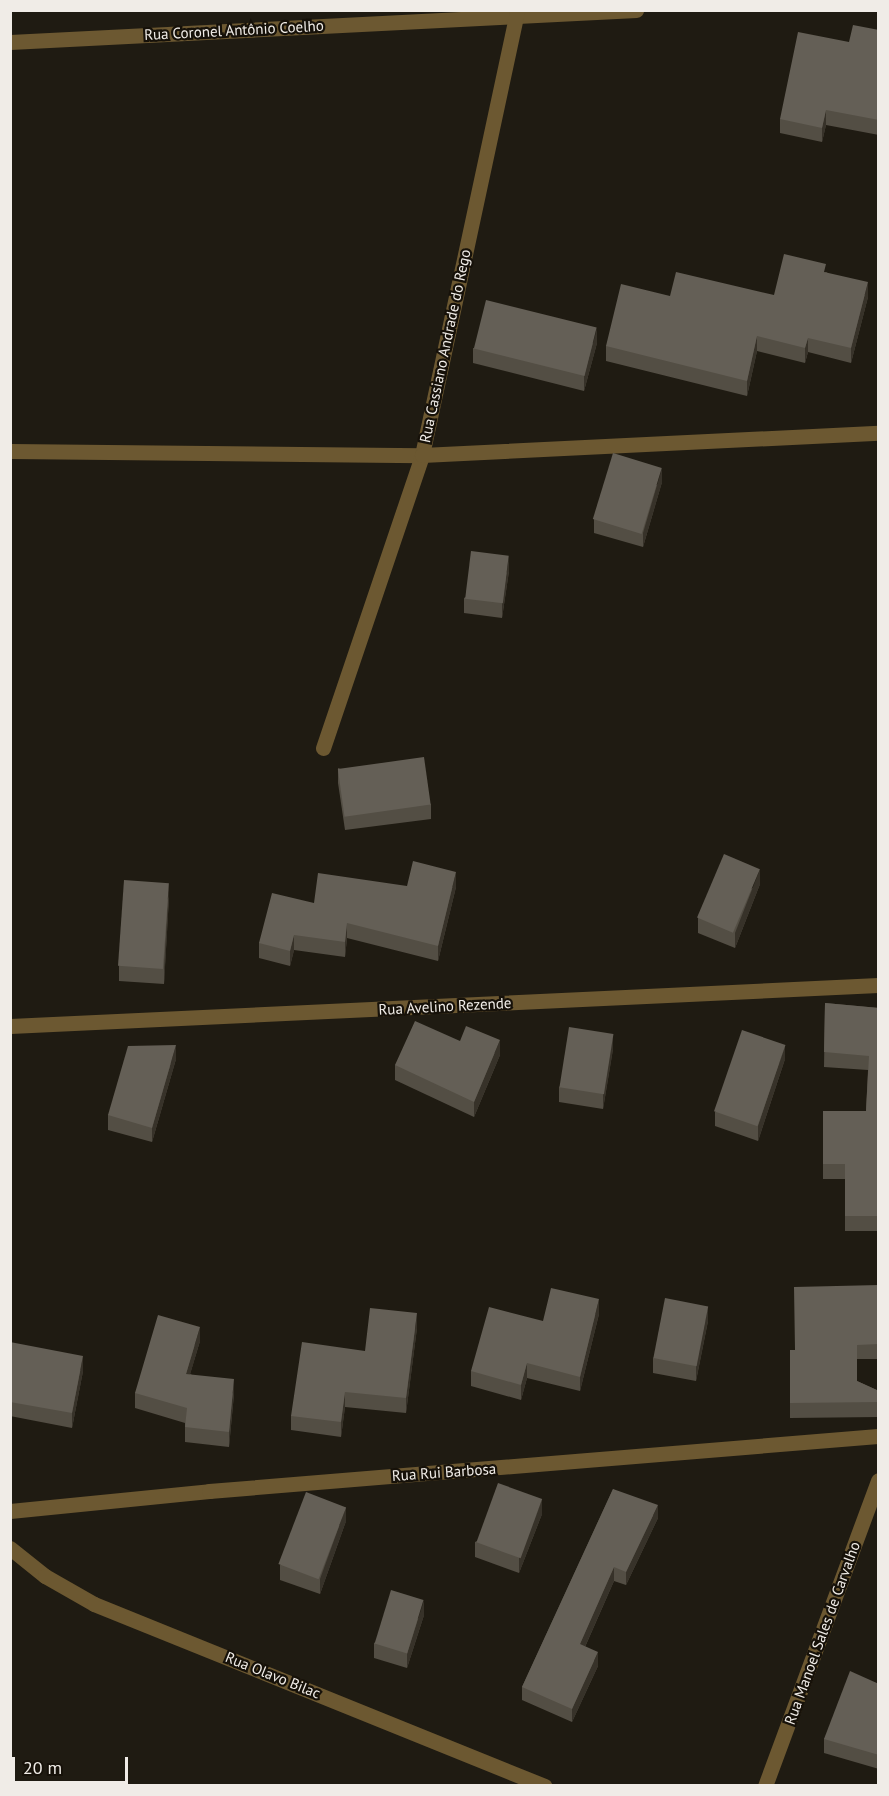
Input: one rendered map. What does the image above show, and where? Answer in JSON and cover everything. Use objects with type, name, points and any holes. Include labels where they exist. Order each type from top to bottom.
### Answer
[{"type":"street","name":"Rua Coronel Antônio Coelho","points":[[10,42],[516,13],[636,10]]},
{"type":"street","name":"Rua Cassiano Andrade do Rego","points":[[10,452],[422,455],[516,13]]},
{"type":"street","points":[[323,748],[422,455],[879,433]]},
{"type":"street","name":"Rua Avelino Rezende","points":[[10,1026],[879,985]]},
{"type":"street","name":"Rua Rui Barbosa","points":[[10,1511],[209,1491],[879,1436]]},
{"type":"street","name":"Rua Manoel Sales de Carvalho","points":[[765,1785],[879,1480]]},
{"type":"street","name":"Rua Olavo Bilac","points":[[10,1548],[45,1576],[94,1604],[545,1785]]},
{"type":"building","points":[[853,25],[879,30],[879,120],[826,110],[822,128],[780,119],[798,32],[849,42]]},
{"type":"building","points":[[784,254],[826,264],[824,272],[868,282],[851,348],[808,338],[805,348],[757,336],[747,381],[606,346],[621,284],[670,296],[676,272],[774,295]]},
{"type":"building","points":[[486,300],[597,328],[585,376],[474,349]]},
{"type":"building","points":[[613,453],[662,468],[642,534],[593,519]]},
{"type":"building","points":[[471,551],[509,556],[503,603],[465,599]]},
{"type":"building","points":[[424,757],[431,805],[345,817],[338,769]]},
{"type":"building","points":[[724,854],[760,869],[733,933],[697,918]]},
{"type":"building","points":[[413,861],[456,872],[438,946],[347,923],[345,942],[294,935],[290,951],[259,943],[272,893],[314,903],[318,873],[407,886]]},
{"type":"building","points":[[124,880],[169,883],[163,969],[118,966]]},
{"type":"building","points":[[825,1003],[879,1008],[879,1216],[845,1216],[845,1164],[823,1164],[823,1111],[866,1111],[869,1056],[824,1052]]},
{"type":"building","points":[[415,1021],[460,1041],[466,1026],[500,1040],[474,1102],[395,1065]]},
{"type":"building","points":[[569,1027],[613,1034],[604,1094],[559,1087]]},
{"type":"building","points":[[742,1030],[785,1045],[757,1126],[714,1111]]},
{"type":"building","points":[[176,1045],[152,1128],[108,1115],[128,1046]]},
{"type":"building","points":[[879,1285],[879,1344],[857,1345],[857,1381],[879,1391],[879,1402],[790,1403],[790,1350],[795,1350],[794,1287]]},
{"type":"building","points":[[551,1288],[599,1299],[580,1377],[527,1363],[521,1385],[471,1371],[489,1307],[543,1321]]},
{"type":"building","points":[[665,1298],[708,1306],[697,1366],[653,1358]]},
{"type":"building","points":[[370,1308],[417,1313],[406,1398],[345,1392],[341,1422],[291,1416],[302,1342],[365,1351]]},
{"type":"building","points":[[158,1315],[200,1327],[186,1374],[234,1379],[229,1432],[185,1427],[187,1408],[135,1393]]},
{"type":"building","points":[[10,1342],[83,1356],[72,1413],[10,1402]]},
{"type":"building","points":[[498,1483],[542,1499],[521,1558],[476,1542]]},
{"type":"building","points":[[613,1489],[658,1505],[626,1572],[614,1567],[580,1644],[598,1652],[572,1709],[522,1687]]},
{"type":"building","points":[[306,1492],[346,1507],[319,1579],[278,1564]]},
{"type":"building","points":[[391,1590],[424,1600],[407,1653],[375,1644]]},
{"type":"building","points":[[850,1671],[879,1684],[879,1755],[824,1739]]}]
